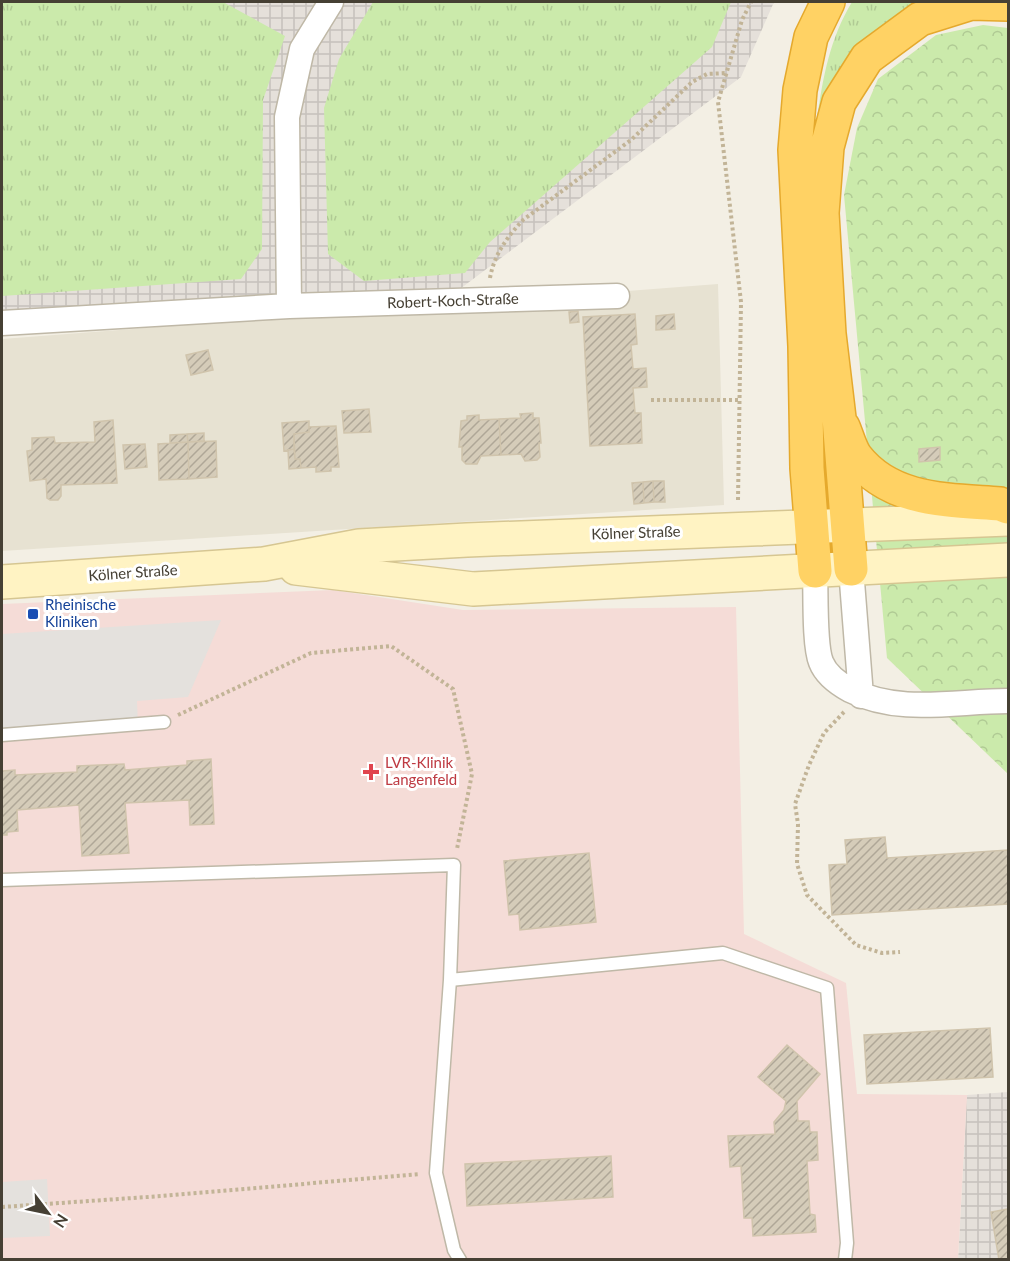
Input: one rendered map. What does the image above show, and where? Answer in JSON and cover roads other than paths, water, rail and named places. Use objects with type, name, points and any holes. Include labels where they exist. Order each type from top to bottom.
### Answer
[{"type":"highway","points":[[815,571],[807,468],[805,346],[795,150],[800,90],[811,37],[828,2]]},
{"type":"highway","points":[[851,569],[839,418],[829,334],[822,213],[827,147],[839,102],[867,58],[920,19],[971,3],[1008,4]]},
{"type":"highway","points":[[839,418],[855,456],[879,479],[895,489],[920,497],[1000,504],[1008,507]]},
{"type":"main road","name":"Kölner Straße","points":[[2,582],[264,564],[359,546],[1008,519]]},
{"type":"main road","name":"Kölner Straße","points":[[264,564],[473,589],[1008,560]]},
{"type":"street","points":[[289,306],[287,117],[302,49],[331,2]]},
{"type":"street","name":"Robert-Koch-Straße","points":[[2,323],[289,306],[618,296]]},
{"type":"street","points":[[851,569],[861,696]]},
{"type":"street","points":[[815,571],[821,662],[830,676],[844,687],[875,701],[916,706],[1008,701]]},
{"type":"lane","points":[[2,735],[164,722]]},
{"type":"lane","points":[[2,880],[454,865],[450,980],[436,1173],[454,1250],[460,1260]]},
{"type":"lane","points":[[450,980],[723,953],[827,988],[847,1243],[844,1260]]},
{"type":"place","name":"Rheinische Kliniken","points":[[33,614]]},
{"type":"place","name":"LVR-Klinik Langenfeld","points":[[371,772]]}]
